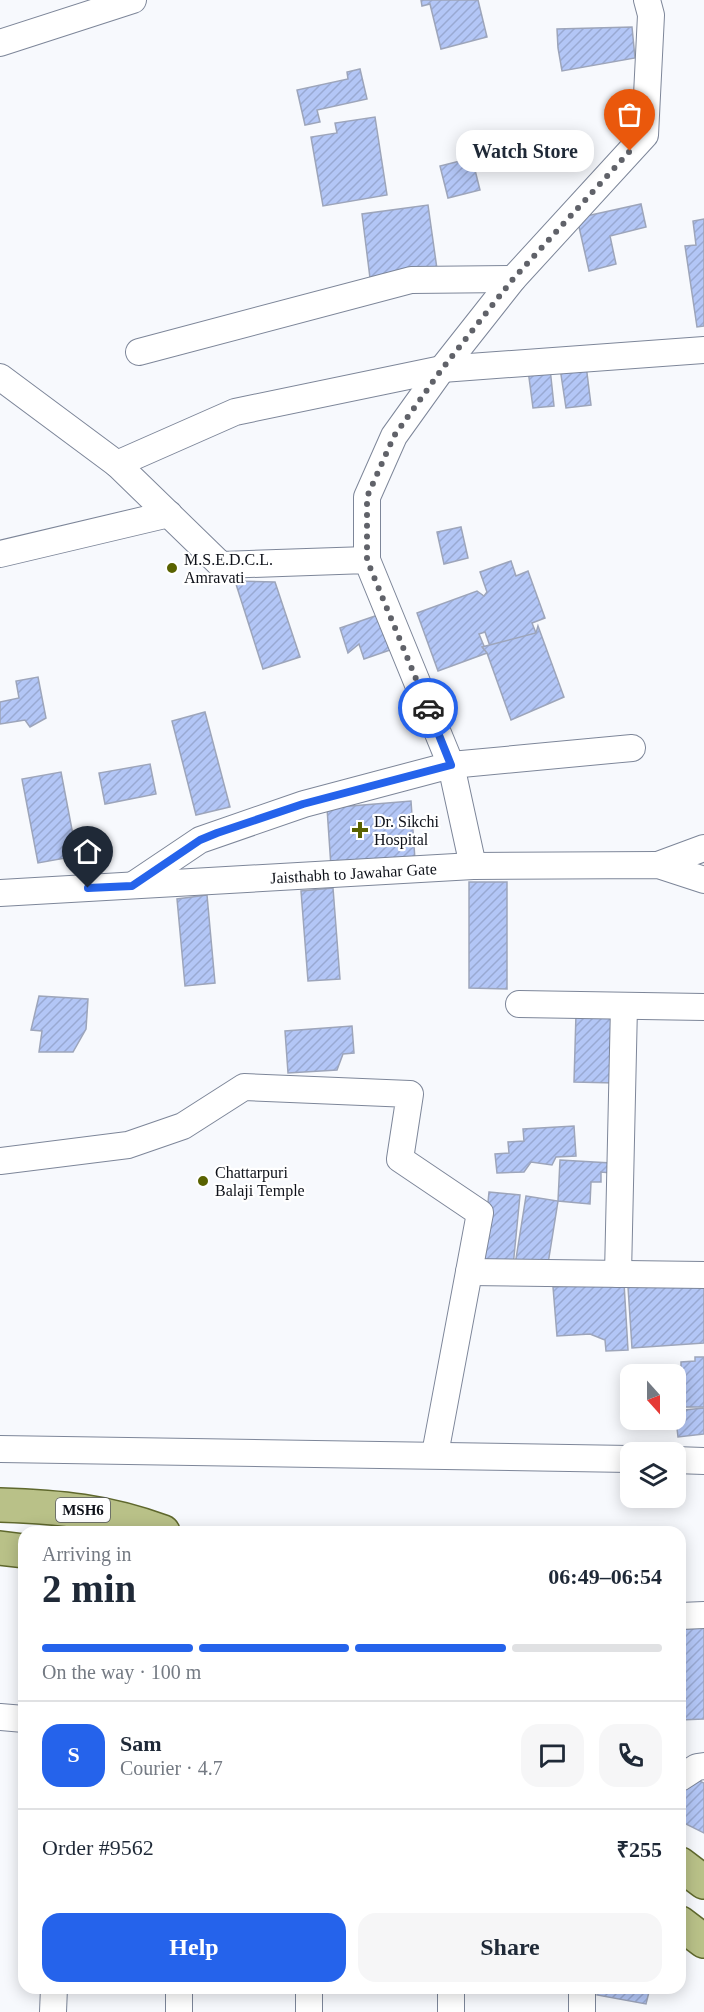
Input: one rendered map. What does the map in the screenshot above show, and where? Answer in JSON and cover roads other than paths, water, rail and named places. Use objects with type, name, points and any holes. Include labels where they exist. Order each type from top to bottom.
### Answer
[{"type":"main road","name":"MSH6","points":[[0,1505],[48,1506],[93,1511],[143,1526]]},
{"type":"main road","points":[[0,1548],[18,1550]]},
{"type":"main road","points":[[686,1868],[704,1882]]},
{"type":"main road","points":[[686,1928],[704,1941]]},
{"type":"street","points":[[0,43],[133,0]]},
{"type":"street","points":[[472,866],[451,765],[367,560],[367,497],[394,436],[442,369],[513,279],[645,135],[651,15],[646,0]]},
{"type":"street","points":[[139,352],[411,280],[513,279]]},
{"type":"street","points":[[117,464],[235,412],[442,369],[704,350]]},
{"type":"street","points":[[0,377],[117,464],[221,565],[367,560]]},
{"type":"street","points":[[0,554],[169,514]]},
{"type":"street","points":[[132,886],[200,840],[303,804],[451,765],[632,748]]},
{"type":"street","points":[[658,866],[704,848]]},
{"type":"street","name":"Jaisthabh to Jawahar Gate","points":[[0,893],[472,866],[658,866],[704,880]]},
{"type":"street","points":[[519,1004],[704,1007]]},
{"type":"street","points":[[618,1274],[624,1006]]},
{"type":"street","points":[[0,1161],[128,1145],[183,1126],[244,1087],[410,1094],[400,1159],[480,1213],[435,1454]]},
{"type":"street","points":[[469,1272],[704,1275]]},
{"type":"street","points":[[0,1449],[435,1454],[620,1459]]},
{"type":"street","points":[[686,1460],[704,1461]]},
{"type":"street","points":[[686,1616],[704,1615]]},
{"type":"street","points":[[0,1717],[18,1718]]},
{"type":"street","points":[[53,2012],[54,1994]]},
{"type":"street","points":[[179,1994],[179,2012]]},
{"type":"street","points":[[309,1994],[309,2012]]},
{"type":"street","points":[[451,1994],[451,2012]]},
{"type":"street","points":[[582,1994],[582,2012]]},
{"type":"place","name":"Watch Store","points":[[630,151]]},
{"type":"place","name":"M.S.E.D.C.L. Amravati","points":[[172,568]]},
{"type":"place","name":"Dr. Sikchi Hospital","points":[[360,830]]},
{"type":"place","name":"Chattarpuri Balaji Temple","points":[[203,1181]]}]
